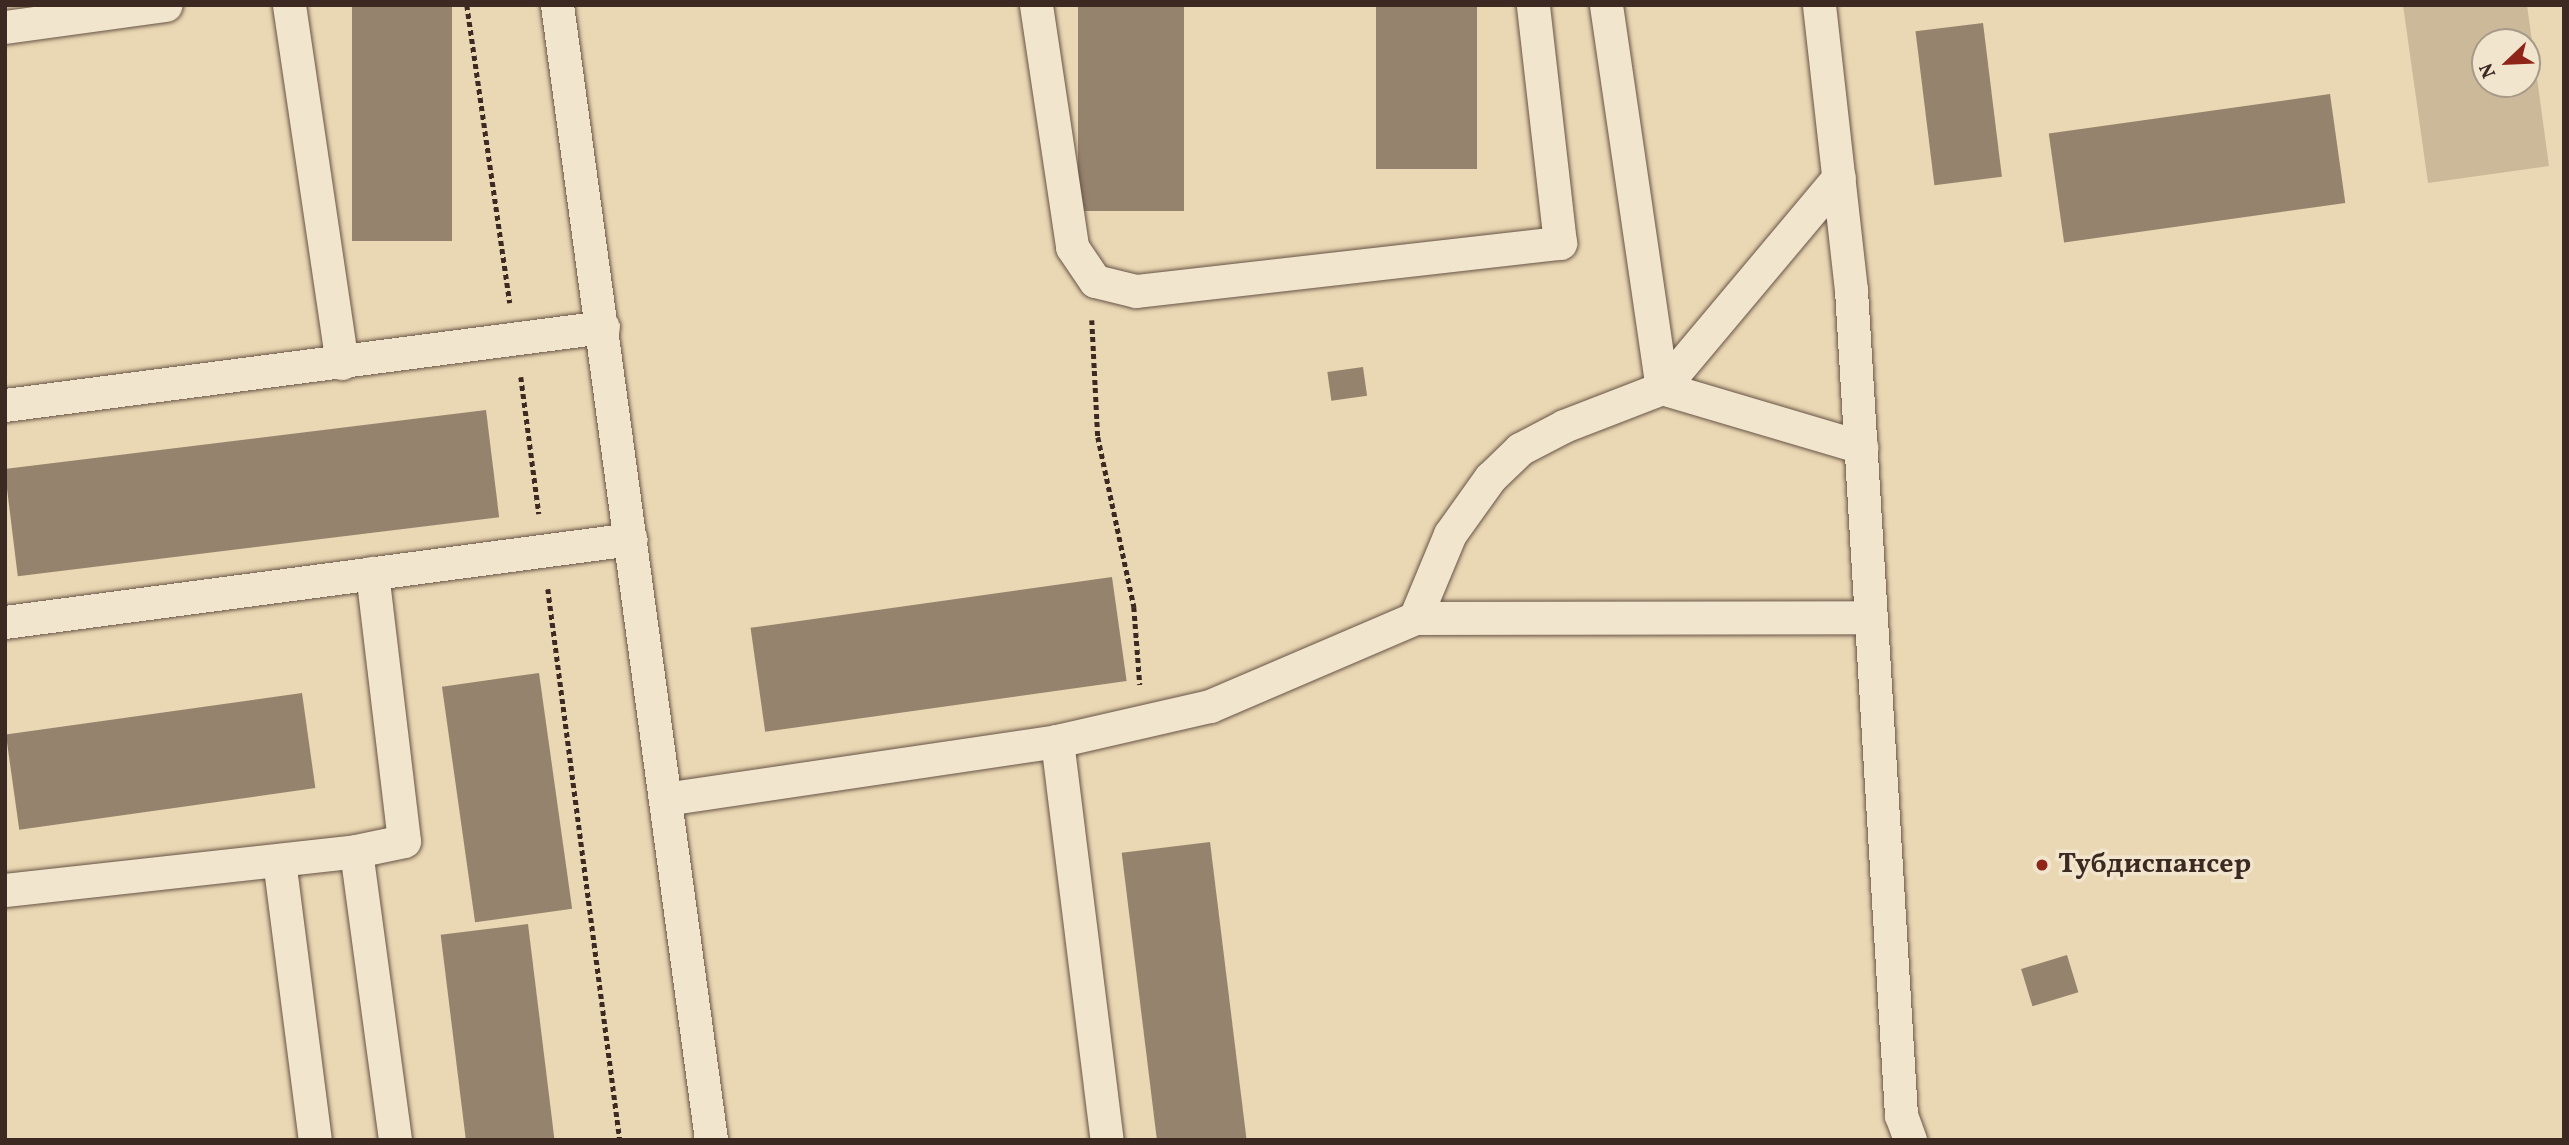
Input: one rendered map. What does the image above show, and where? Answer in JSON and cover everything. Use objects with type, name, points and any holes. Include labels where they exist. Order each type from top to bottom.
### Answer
[{"type":"street","points":[[5,27],[165,5]]},
{"type":"street","points":[[289,5],[342,363]]},
{"type":"street","points":[[557,5],[603,327],[710,1140]]},
{"type":"street","points":[[1035,5],[1063,215],[1072,247],[1095,281],[1136,290],[1560,243],[1533,5]]},
{"type":"street","points":[[1606,5],[1662,388]]},
{"type":"street","points":[[1819,5],[1852,290],[1901,1115],[1910,1140]]},
{"type":"street","points":[[1415,618],[1450,534],[1490,478],[1520,449],[1564,426],[1662,388],[1839,177]]},
{"type":"street","points":[[5,405],[603,327]]},
{"type":"street","points":[[1662,388],[1861,447]]},
{"type":"street","points":[[5,622],[631,540]]},
{"type":"street","points":[[5,890],[356,851],[404,841],[372,573]]},
{"type":"street","points":[[665,799],[1057,741],[1210,706],[1279,680],[1415,618],[1871,617]]},
{"type":"street","points":[[1057,741],[1107,1140]]},
{"type":"street","points":[[356,851],[395,1140]]},
{"type":"street","points":[[278,860],[315,1140]]},
{"type":"path","points":[[1095,281],[1091,341],[1098,437],[1134,607],[1142,722]]},
{"type":"shaded area","points":[[2403,5],[2527,5],[2530,28],[2471,28],[2471,98],[2540,98],[2549,166],[2428,183]]},
{"type":"building","points":[[352,5],[452,5],[452,241],[352,241]]},
{"type":"building","points":[[1078,5],[1184,5],[1184,211],[1078,211]]},
{"type":"building","points":[[1376,5],[1477,5],[1477,169],[1376,169]]},
{"type":"building","points":[[1983,23],[2002,177],[1934,185],[1916,31]]},
{"type":"building","points":[[2330,94],[2345,203],[2064,242],[2049,134]]},
{"type":"building","points":[[1363,367],[1367,396],[1331,401],[1327,372]]},
{"type":"building","points":[[486,410],[499,517],[18,576],[5,469]]},
{"type":"building","points":[[1112,577],[1127,681],[765,732],[751,628]]},
{"type":"building","points":[[539,673],[572,909],[475,922],[442,687]]},
{"type":"building","points":[[302,693],[315,788],[19,830],[6,735]]},
{"type":"building","points":[[1210,842],[1247,1140],[1157,1140],[1122,853]]},
{"type":"building","points":[[528,924],[555,1140],[466,1140],[441,935]]},
{"type":"building","points":[[2067,955],[2078,992],[2032,1006],[2021,969]]},
{"type":"place","name":"Тубдиспансер","points":[[2042,865]]}]
